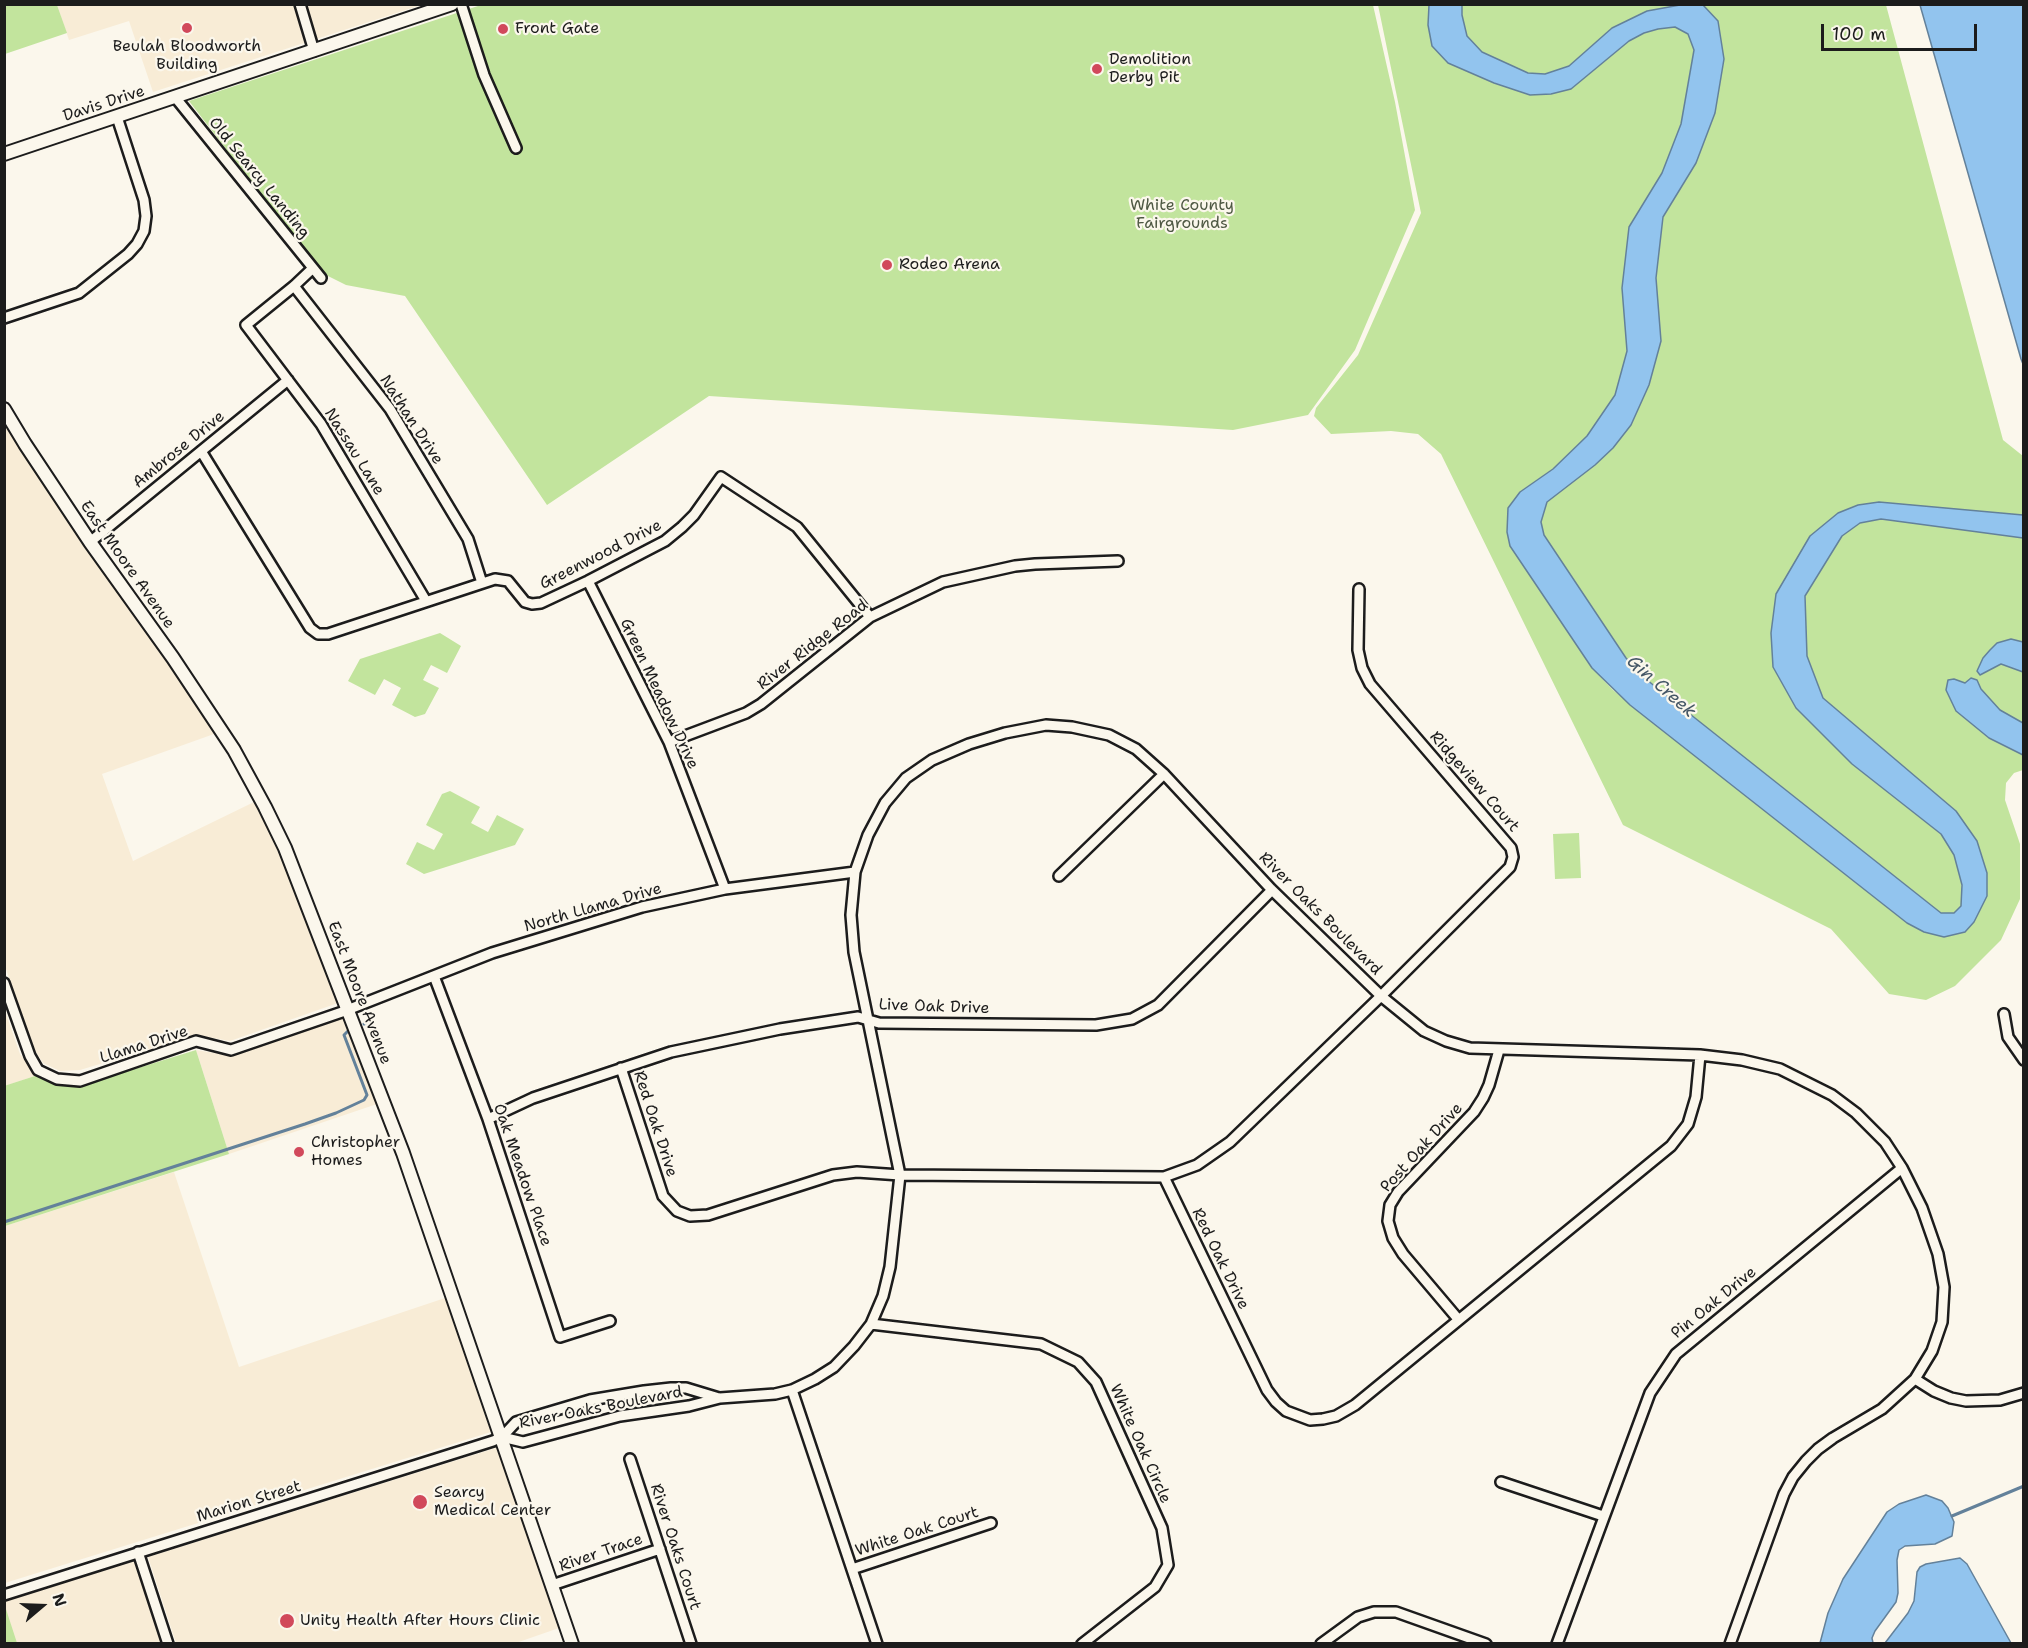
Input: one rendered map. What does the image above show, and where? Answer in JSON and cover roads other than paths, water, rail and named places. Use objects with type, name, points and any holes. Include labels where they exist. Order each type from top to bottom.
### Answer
[{"type":"street","points":[[300,4],[314,51]]},
{"type":"street","name":"Davis Drive","points":[[4,154],[452,4]]},
{"type":"street","points":[[461,4],[484,75],[516,148]]},
{"type":"street","name":"Old Searcy Landing","points":[[175,98],[321,278]]},
{"type":"street","points":[[4,318],[79,293],[114,266],[137,244],[145,224],[144,200],[117,117]]},
{"type":"street","points":[[294,286],[313,268]]},
{"type":"street","name":"Nassau Lane","points":[[294,286],[246,325],[321,424],[426,601]]},
{"type":"street","name":"Nathan Drive","points":[[294,286],[390,409],[468,538],[482,583]]},
{"type":"street","name":"Ambrose Drive","points":[[90,542],[288,380]]},
{"type":"street","name":"East Moore Avenue","points":[[4,409],[90,542],[173,658],[242,765],[285,848],[403,1153],[572,1644]]},
{"type":"street","name":"Greenwood Drive","points":[[201,451],[310,628],[318,634],[328,634],[495,579],[508,581],[525,602],[541,603],[665,541],[682,527],[722,477],[797,527],[870,617]]},
{"type":"street","name":"River Ridge Road","points":[[669,742],[761,704],[870,617],[928,588],[959,577],[1035,564],[1118,561]]},
{"type":"street","name":"Green Meadow Drive","points":[[588,581],[669,742],[725,889]]},
{"type":"street","name":"Ridgeview Court","points":[[1359,589],[1358,650],[1362,668],[1370,684],[1511,848],[1513,857],[1510,867],[1381,996]]},
{"type":"street","name":"River Oaks Boulevard","points":[[720,1398],[686,1389],[644,1390],[590,1400],[516,1422],[502,1437],[523,1442],[597,1421],[689,1406],[720,1398],[775,1394],[792,1390],[834,1367],[854,1346],[871,1324],[883,1296],[890,1268],[900,1175],[854,952],[851,915],[855,872],[872,827],[885,803],[906,778],[932,760],[969,744],[1046,725],[1072,727],[1109,735],[1136,749],[1164,774],[1272,890],[1381,996],[1424,1031],[1470,1048],[1700,1056],[1742,1060],[1780,1069],[1832,1095],[1856,1113],[1885,1142],[1923,1208],[1938,1254],[1944,1287],[1942,1322],[1932,1351],[1915,1379],[1882,1409],[1818,1449],[1793,1477],[1784,1494],[1730,1644]]},
{"type":"street","points":[[1059,876],[1164,774]]},
{"type":"street","name":"North Llama Drive","points":[[348,1009],[492,953],[642,907],[725,889],[855,872]]},
{"type":"street","name":"Live Oak Drive","points":[[488,1119],[533,1098],[671,1052],[704,1043],[858,1017],[879,1023],[1096,1025],[1132,1019],[1158,1005],[1272,890]]},
{"type":"street","name":"Oak Meadow Place","points":[[434,976],[488,1119],[560,1337],[610,1321]]},
{"type":"street","name":"Llama Drive","points":[[4,982],[30,1056],[38,1070],[57,1079],[80,1082],[196,1041],[231,1050],[348,1009]]},
{"type":"street","points":[[1164,1177],[1197,1165],[1230,1142],[1381,996]]},
{"type":"street","points":[[2004,1014],[2008,1037],[2024,1060]]},
{"type":"street","name":"Post Oak Drive","points":[[1458,1319],[1403,1254],[1393,1238],[1388,1221],[1390,1205],[1398,1192],[1474,1112],[1489,1085],[1499,1050]]},
{"type":"street","name":"Red Oak Drive","points":[[621,1068],[663,1196],[677,1211],[690,1216],[708,1215],[834,1175],[857,1172],[900,1175],[1164,1177],[1267,1390],[1281,1407],[1298,1417],[1310,1420],[1323,1419],[1346,1411],[1671,1146],[1688,1124],[1696,1097],[1700,1056]]},
{"type":"street","name":"Pin Oak Drive","points":[[1557,1644],[1650,1393],[1676,1354],[1902,1168]]},
{"type":"street","name":"White Oak Circle","points":[[871,1324],[1041,1344],[1078,1362],[1096,1382],[1162,1528],[1168,1565],[1155,1587],[1082,1644]]},
{"type":"street","points":[[1915,1379],[1934,1391],[1966,1401],[2000,1400],[2024,1393]]},
{"type":"street","points":[[792,1390],[877,1644]]},
{"type":"street","name":"Marion Street","points":[[4,1595],[502,1437]]},
{"type":"street","name":"River Oaks Court","points":[[630,1459],[691,1644]]},
{"type":"street","points":[[1501,1482],[1603,1516]]},
{"type":"street","name":"White Oak Court","points":[[852,1569],[991,1523]]},
{"type":"street","name":"River Trace","points":[[552,1586],[660,1549]]},
{"type":"street","points":[[138,1552],[168,1644]]},
{"type":"street","points":[[1322,1644],[1358,1617],[1374,1612],[1396,1612],[1486,1644]]},
{"type":"water","points":[[1429,5],[1462,5],[1467,36],[1482,52],[1528,73],[1545,74],[1569,66],[1612,28],[1647,11],[1680,5],[1703,5],[1718,21],[1724,59],[1715,113],[1696,163],[1663,217],[1656,278],[1661,341],[1649,385],[1631,425],[1613,448],[1547,502],[1541,522],[1544,535],[1626,658],[1647,680],[1941,913],[1954,913],[1961,906],[1962,885],[1954,855],[1941,834],[1852,764],[1796,708],[1773,667],[1771,633],[1776,594],[1810,536],[1838,513],[1858,505],[1879,502],[2023,515],[2023,538],[1881,519],[1860,523],[1842,536],[1805,596],[1807,656],[1823,698],[1956,811],[1977,841],[1987,873],[1987,896],[1974,922],[1965,932],[1944,937],[1924,932],[1907,923],[1630,705],[1592,668],[1510,546],[1507,532],[1508,508],[1520,492],[1553,469],[1587,436],[1615,395],[1627,351],[1622,288],[1629,227],[1662,173],[1681,124],[1694,50],[1688,34],[1675,27],[1644,33],[1629,41],[1571,89],[1551,94],[1530,95],[1494,83],[1448,63],[1432,46],[1428,25]]},
{"type":"water","points":[[1920,5],[2023,5],[2023,364],[2021,359]]},
{"type":"water","points":[[2011,639],[2023,642],[2023,672],[2001,664],[1980,675],[1977,671],[1983,658],[1997,643]]},
{"type":"water","points":[[1971,678],[1977,680],[1981,689],[2000,710],[2023,723],[2023,755],[1989,738],[1956,711],[1946,690],[1948,680],[1954,679],[1965,683]]},
{"type":"water","points":[[1926,1495],[1942,1501],[1948,1508],[1954,1522],[1952,1536],[1935,1544],[1905,1546],[1899,1550],[1896,1602],[1875,1631],[1872,1638],[1873,1643],[1820,1643],[1828,1613],[1843,1579],[1887,1512],[1899,1504]]},
{"type":"water","points":[[1960,1558],[1967,1564],[2011,1643],[1885,1643],[1908,1613],[1914,1601],[1917,1572],[1920,1567]]},
{"type":"waterway","points":[[4,1222],[305,1124],[364,1100],[367,1095],[344,1035],[349,1030]]},
{"type":"waterway","points":[[1952,1516],[2024,1486]]},
{"type":"place","name":"Beulah Bloodworth Building","points":[[187,28]]},
{"type":"place","name":"Front Gate","points":[[503,29]]},
{"type":"place","name":"Demolition Derby Pit","points":[[1097,69]]},
{"type":"place","name":"Rodeo Arena","points":[[887,265]]},
{"type":"place","name":"Christopher Homes","points":[[299,1152]]},
{"type":"place","name":"Searcy Medical Center","points":[[420,1502]]},
{"type":"place","name":"Unity Health After Hours Clinic","points":[[287,1621]]},
{"type":"park label","name":"White County Fairgrounds","points":[[1182,215]]},
{"type":"water label","name":"Gin Creek","points":[[1661,687]]}]
